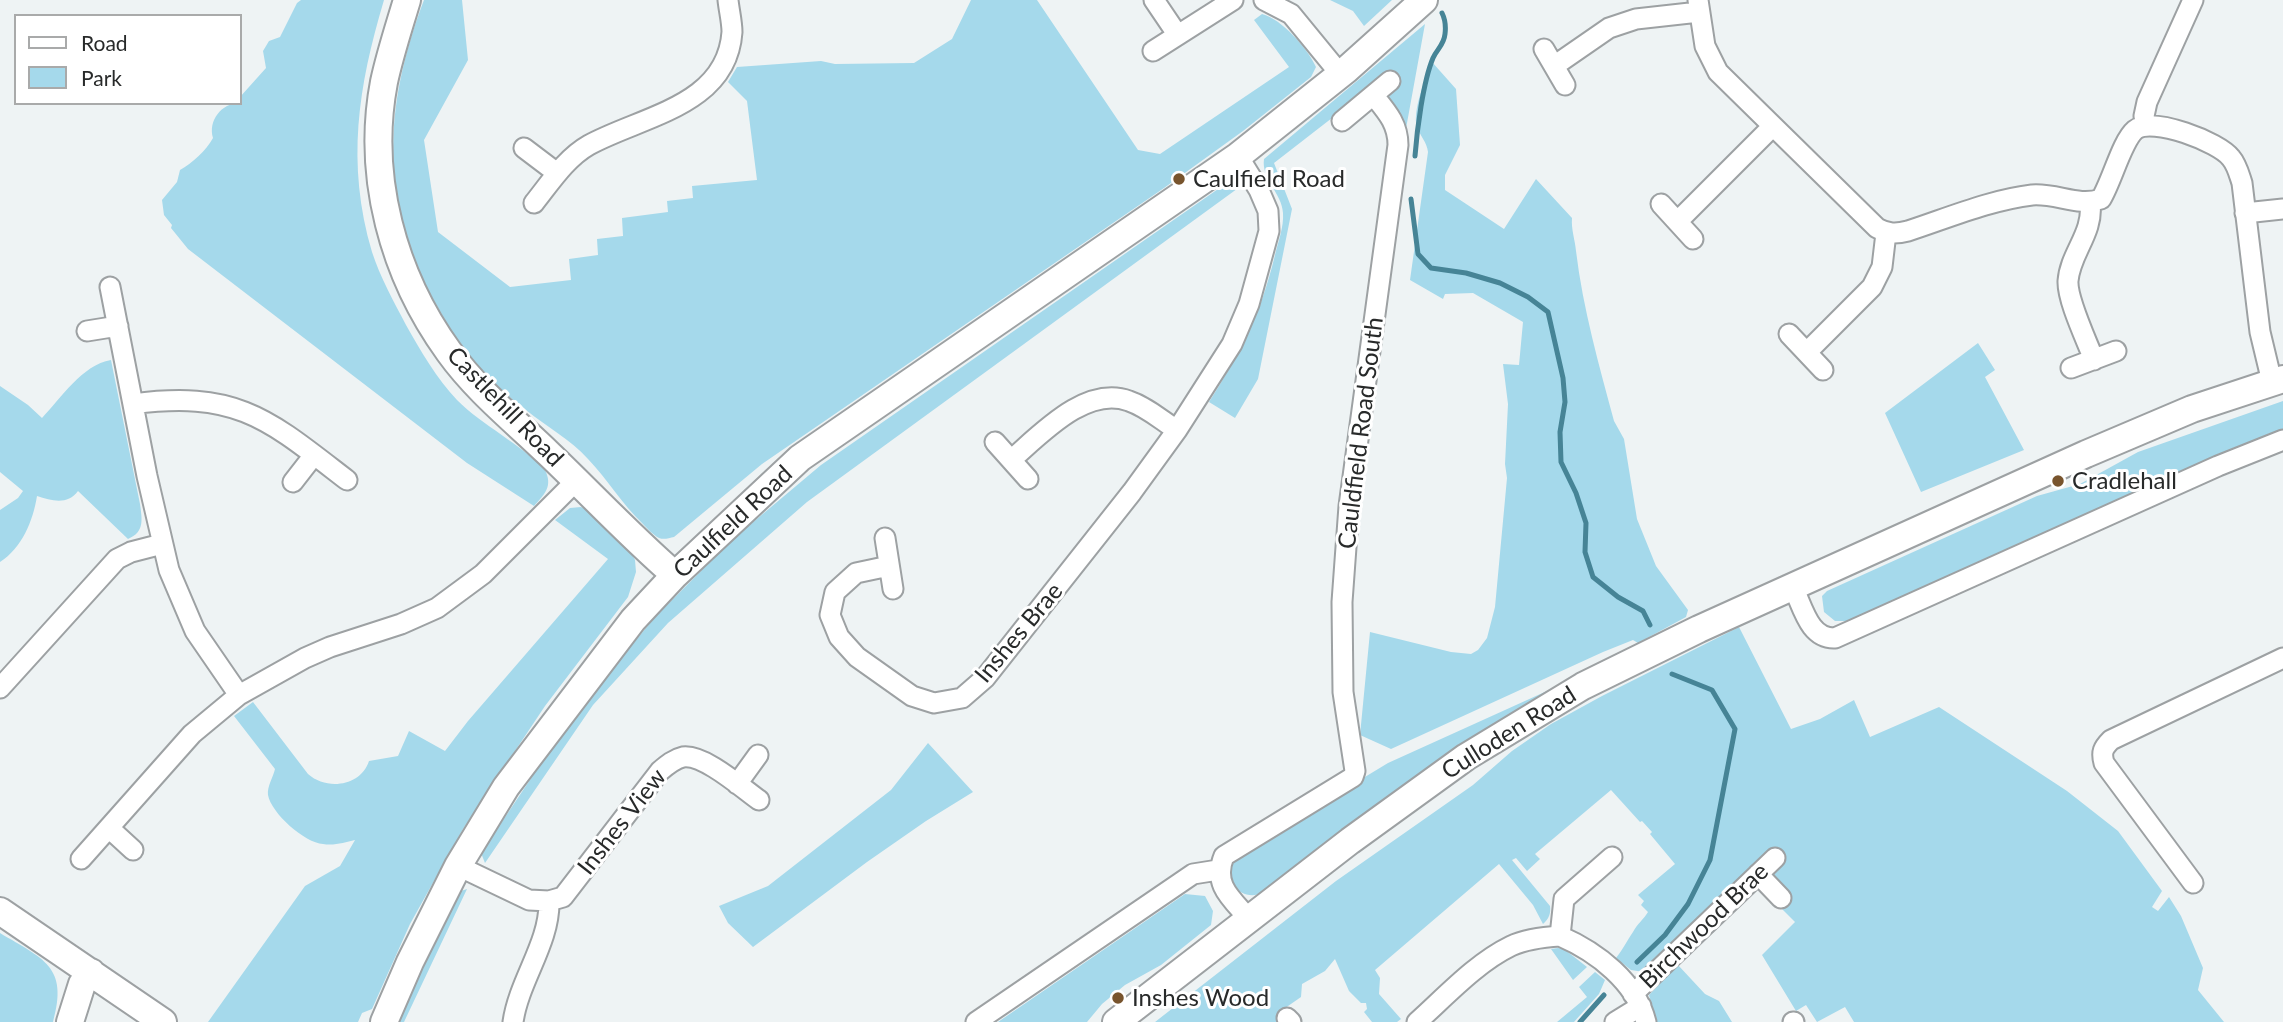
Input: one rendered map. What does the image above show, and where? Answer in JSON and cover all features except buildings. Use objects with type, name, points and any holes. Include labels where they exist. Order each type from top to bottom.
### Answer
[{"type":"street","name":"Castlehill Road","points":[[407,0],[384,82],[379,129],[380,180],[394,246],[417,302],[449,353],[486,395],[675,575]]},
{"type":"street","points":[[534,203],[557,173],[587,146],[679,106],[704,91],[727,57],[732,30],[728,0]]},
{"type":"street","points":[[1154,0],[1177,34]]},
{"type":"street","points":[[1153,51],[1233,0]]},
{"type":"street","points":[[1264,0],[1291,14],[1341,75]]},
{"type":"street","name":"Caulfield Road","points":[[384,1022],[410,962],[458,866],[506,787],[633,620],[675,575],[800,458],[1238,156],[1341,75],[1424,0]]},
{"type":"street","points":[[2146,125],[2144,116],[2147,102],[2193,0]]},
{"type":"street","points":[[1565,85],[1549,57],[1609,28],[1636,19],[1699,6],[1705,46],[1718,72],[1877,228],[1896,234],[1998,202],[2034,195],[2059,196],[2076,202],[2090,203],[2101,199],[2129,137],[2136,129],[2146,125],[2164,126],[2218,147],[2230,156],[2242,183],[2260,332],[2277,381]]},
{"type":"street","points":[[1342,121],[1390,81]]},
{"type":"street","name":"Cauldfield Road South","points":[[1218,870],[1224,856],[1353,777],[1343,692],[1342,602],[1349,506],[1398,145],[1398,134],[1393,120],[1374,96]]},
{"type":"street","points":[[1678,221],[1772,127]]},
{"type":"street","points":[[524,148],[557,173]]},
{"type":"street","name":"Inshes Brae","points":[[889,566],[856,573],[835,592],[830,615],[839,637],[857,657],[912,696],[934,703],[962,698],[985,678],[1132,492],[1177,430],[1232,344],[1249,304],[1269,231],[1268,211],[1259,190],[1238,156]]},
{"type":"street","points":[[2090,203],[2090,225],[2071,269],[2068,291],[2094,360]]},
{"type":"street","points":[[1661,204],[1693,239]]},
{"type":"street","points":[[2245,213],[2283,209]]},
{"type":"street","points":[[1807,352],[1872,287],[1882,267],[1886,233]]},
{"type":"street","points":[[110,287],[162,544],[178,595],[195,631],[239,695]]},
{"type":"street","points":[[87,331],[118,326]]},
{"type":"street","points":[[1789,334],[1823,370]]},
{"type":"street","points":[[2071,368],[2116,351]]},
{"type":"street","name":"Culloden Road","points":[[1116,1022],[1350,841],[1466,757],[1583,686],[1699,629],[2086,454],[2192,409],[2277,381]]},
{"type":"street","points":[[1011,460],[1072,409],[1099,399],[1128,400],[1177,430]]},
{"type":"street","points":[[133,404],[184,400],[233,407],[268,422],[347,480]]},
{"type":"street","points":[[1793,587],[1813,629],[1825,638],[1835,638],[2218,466],[2283,440]]},
{"type":"street","points":[[995,442],[1028,479]]},
{"type":"street","points":[[293,482],[314,455]]},
{"type":"street","points":[[81,859],[192,734],[239,695],[317,652],[401,624],[437,607],[483,574],[576,481]]},
{"type":"street","points":[[885,538],[893,589]]},
{"type":"street","points":[[0,688],[117,559],[131,552],[162,544]]},
{"type":"street","points":[[2193,883],[2104,763],[2104,747],[2111,740],[2283,658]]},
{"type":"street","points":[[737,784],[758,755]]},
{"type":"street","name":"Inshes View","points":[[549,901],[563,897],[660,771],[670,762],[685,757],[700,759],[759,800]]},
{"type":"street","points":[[109,828],[133,850]]},
{"type":"street","points":[[1417,1022],[1488,960],[1513,945],[1537,938],[1560,936],[1564,899],[1612,857]]},
{"type":"street","name":"Birchwood Brae","points":[[1615,1022],[1640,1008],[1775,858]]},
{"type":"street","points":[[458,866],[529,900],[549,901],[549,918],[515,1005],[513,1022]]},
{"type":"street","points":[[976,1022],[1193,874],[1218,870],[1221,884],[1250,920]]},
{"type":"street","points":[[1758,874],[1781,898]]},
{"type":"street","points":[[0,911],[163,1022]]},
{"type":"street","name":"Birchwood Brae","points":[[1560,936],[1579,944],[1617,974],[1640,1008]]},
{"type":"street","points":[[70,1022],[82,984],[91,972]]},
{"type":"green space","points":[[301,0],[384,0],[368,64],[358,125],[359,187],[372,252],[406,325],[443,383],[467,409],[545,470],[548,485],[534,506],[467,463],[188,249],[164,215],[162,200],[177,182],[180,170],[210,143],[213,138],[212,125],[218,114],[227,106],[242,105],[242,95],[266,68],[263,51],[269,41],[280,37]]},
{"type":"green space","points":[[424,0],[462,0],[468,60],[424,140],[438,232],[510,287],[571,280],[569,259],[598,255],[597,239],[623,236],[622,218],[668,212],[667,201],[693,198],[692,186],[757,180],[747,101],[728,82],[737,67],[821,61],[835,64],[914,63],[952,39],[971,0],[1037,0],[1138,150],[1160,154],[1289,67],[1254,20],[1262,14],[1278,22],[1294,36],[1316,67],[1311,77],[1243,131],[762,464],[674,537],[663,539],[635,516],[581,452],[513,400],[473,360],[446,322],[418,268],[405,230],[393,155],[401,79],[410,40]]},
{"type":"green space","points":[[1330,0],[1392,0],[1364,26],[1353,11]]},
{"type":"green space","points":[[1425,24],[1405,134],[1389,102],[1390,73],[1274,163],[1292,209],[1258,379],[1235,418],[1209,402],[1231,366],[1256,315],[1280,234],[1282,206],[1266,173],[1264,159]]},
{"type":"green space","points":[[1432,62],[1456,89],[1460,145],[1445,175],[1445,190],[1504,229],[1536,179],[1572,218],[1587,316],[1614,421],[1624,439],[1637,519],[1656,566],[1688,610],[1686,617],[1638,643],[1633,640],[1603,652],[1391,749],[1360,735],[1370,632],[1451,652],[1471,654],[1478,650],[1487,638],[1495,607],[1507,478],[1505,464],[1508,404],[1503,364],[1519,365],[1523,322],[1473,293],[1445,294],[1443,299],[1410,280],[1428,152],[1417,127],[1416,112]]},
{"type":"green space","points":[[1241,186],[807,502],[668,623],[593,705],[485,863],[481,853],[572,717],[655,617],[733,539],[821,465],[1221,187]]},
{"type":"green space","points":[[1978,343],[1995,370],[1985,377],[2024,450],[1921,492],[1885,413]]},
{"type":"green space","points":[[111,360],[140,504],[140,529],[128,539],[78,491],[65,500],[37,496],[33,515],[20,542],[0,562],[0,510],[18,498],[23,491],[0,472],[0,386],[42,418],[81,375],[100,363]]},
{"type":"green space","points":[[2283,401],[2283,431],[1852,626],[1849,621],[1835,621],[1824,612],[1822,596],[1827,591],[2037,496],[2080,484],[2138,452]]},
{"type":"green space","points":[[581,507],[631,552],[636,572],[628,597],[545,706],[463,829],[410,924],[372,1009],[362,1013],[358,1022],[208,1022],[305,886],[340,866],[355,840],[332,845],[316,842],[298,833],[282,818],[268,795],[275,769],[234,716],[253,702],[308,774],[324,783],[351,781],[359,776],[369,761],[398,756],[409,731],[445,751],[608,559],[555,520],[570,508]]},
{"type":"green space","points":[[1739,627],[1791,729],[1820,719],[1854,700],[1870,737],[1939,707],[2067,791],[2118,831],[2162,891],[2152,907],[2158,911],[2169,897],[2181,916],[2203,968],[2198,990],[2224,1022],[1854,1022],[1845,1007],[1817,1022],[1806,1005],[1796,1011],[1762,955],[1795,922],[1777,904],[1754,867],[1747,870],[1644,972],[1631,970],[1616,958],[1648,912],[1641,905],[1644,901],[1638,895],[1675,864],[1650,834],[1652,832],[1611,790],[1535,854],[1540,859],[1527,871],[1516,858],[1512,860],[1550,906],[1549,916],[1543,924],[1533,905],[1499,864],[1375,970],[1380,978],[1379,994],[1401,1019],[1397,1022],[1372,1022],[1364,1012],[1367,1009],[1366,1003],[1361,1003],[1349,991],[1335,959],[1325,971],[1302,984],[1301,997],[1278,1013],[1276,1022],[1155,1022],[1336,881],[1473,785],[1512,751],[1551,724]]},
{"type":"green space","points":[[1558,686],[1261,894],[1245,894],[1232,885],[1233,865],[1246,849],[1388,763]]},
{"type":"green space","points":[[928,743],[973,792],[867,862],[753,947],[728,923],[719,906],[768,886],[891,790]]},
{"type":"green space","points":[[467,889],[404,1022],[395,1022],[458,892]]},
{"type":"green space","points":[[1185,894],[1205,896],[1213,911],[1211,925],[1161,965],[1125,985],[1102,1004],[1087,1022],[998,1022]]},
{"type":"green space","points":[[0,933],[40,958],[55,976],[58,988],[53,1022],[0,1022]]},
{"type":"green space","points":[[1551,949],[1564,949],[1587,967],[1573,980]]},
{"type":"green space","points":[[1678,965],[1705,994],[1719,1001],[1732,1022],[1656,1022],[1649,995]]},
{"type":"green space","points":[[1595,972],[1605,980],[1599,994],[1574,1022],[1557,1022],[1587,997],[1579,987]]},
{"type":"waterway","points":[[1415,156],[1426,80],[1433,58],[1444,38],[1442,13]]},
{"type":"waterway","points":[[1411,199],[1418,254],[1431,268],[1466,273],[1500,283],[1528,297],[1548,312],[1563,378],[1565,402],[1560,432],[1561,462],[1576,493],[1586,523],[1585,552],[1593,577],[1618,597],[1643,611],[1650,625]]},
{"type":"waterway","points":[[1637,962],[1665,935],[1688,904],[1710,860],[1735,729],[1712,690],[1672,674]]},
{"type":"waterway","points":[[1580,1022],[1604,995]]},
{"type":"place","name":"Caulfield Road","points":[[1179,179]]},
{"type":"place","name":"Cradlehall","points":[[2058,481]]},
{"type":"place","name":"Inshes Wood","points":[[1118,998]]}]
